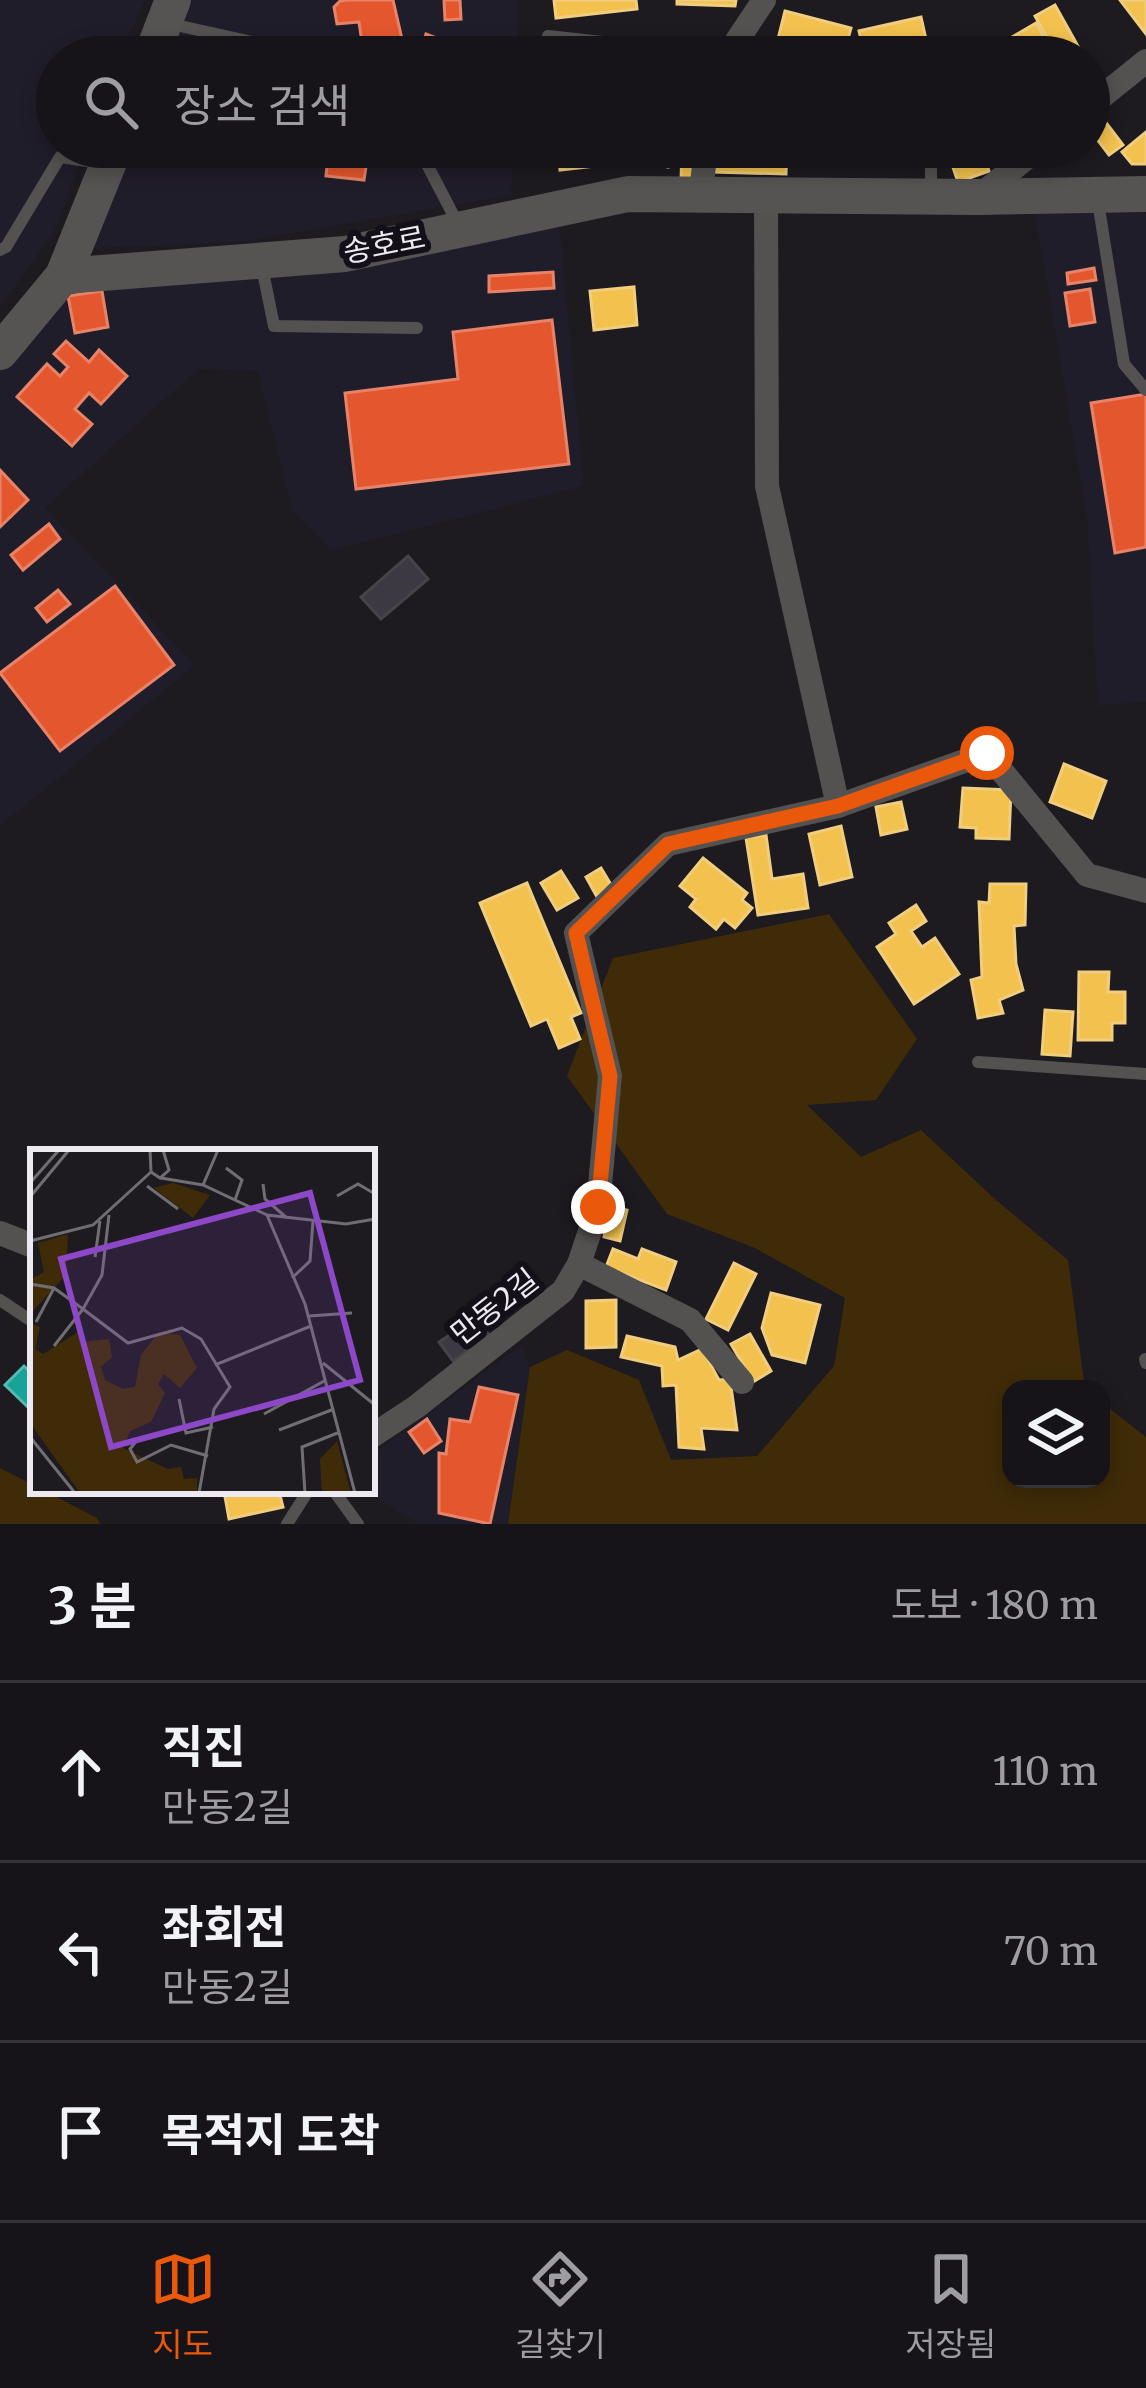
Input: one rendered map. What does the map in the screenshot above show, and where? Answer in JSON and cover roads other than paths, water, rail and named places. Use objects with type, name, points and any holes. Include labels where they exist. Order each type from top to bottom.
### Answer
[{"type":"main road","points":[[0,352],[64,277],[107,168]]},
{"type":"main road","name":"송호로","points":[[64,277],[345,254],[628,194],[1146,194]]},
{"type":"street","points":[[740,36],[764,0]]},
{"type":"street","points":[[1110,90],[1146,62]]},
{"type":"street","points":[[701,193],[704,168]]},
{"type":"street","points":[[978,197],[1014,168]]},
{"type":"street","points":[[766,194],[767,486],[838,806]]},
{"type":"street","name":"만동2길","points":[[375,1434],[563,1291],[579,1264],[598,1207],[610,1076],[576,933],[668,844],[838,806],[987,753],[1087,875],[1146,891]]},
{"type":"street","points":[[0,1233],[30,1245]]},
{"type":"street","points":[[579,1264],[690,1320],[742,1382]]},
{"type":"lane","points":[[169,11],[251,36]]},
{"type":"lane","points":[[0,250],[53,168]]},
{"type":"lane","points":[[429,168],[460,229]]},
{"type":"lane","points":[[931,168],[931,196]]},
{"type":"lane","points":[[1097,194],[1124,364],[1146,390]]},
{"type":"lane","points":[[260,260],[274,326],[417,328]]},
{"type":"lane","points":[[978,1062],[1146,1074]]},
{"type":"lane","points":[[0,1300],[30,1320]]},
{"type":"lane","points":[[287,1524],[306,1494]]},
{"type":"lane","points":[[336,1494],[358,1524]]}]
